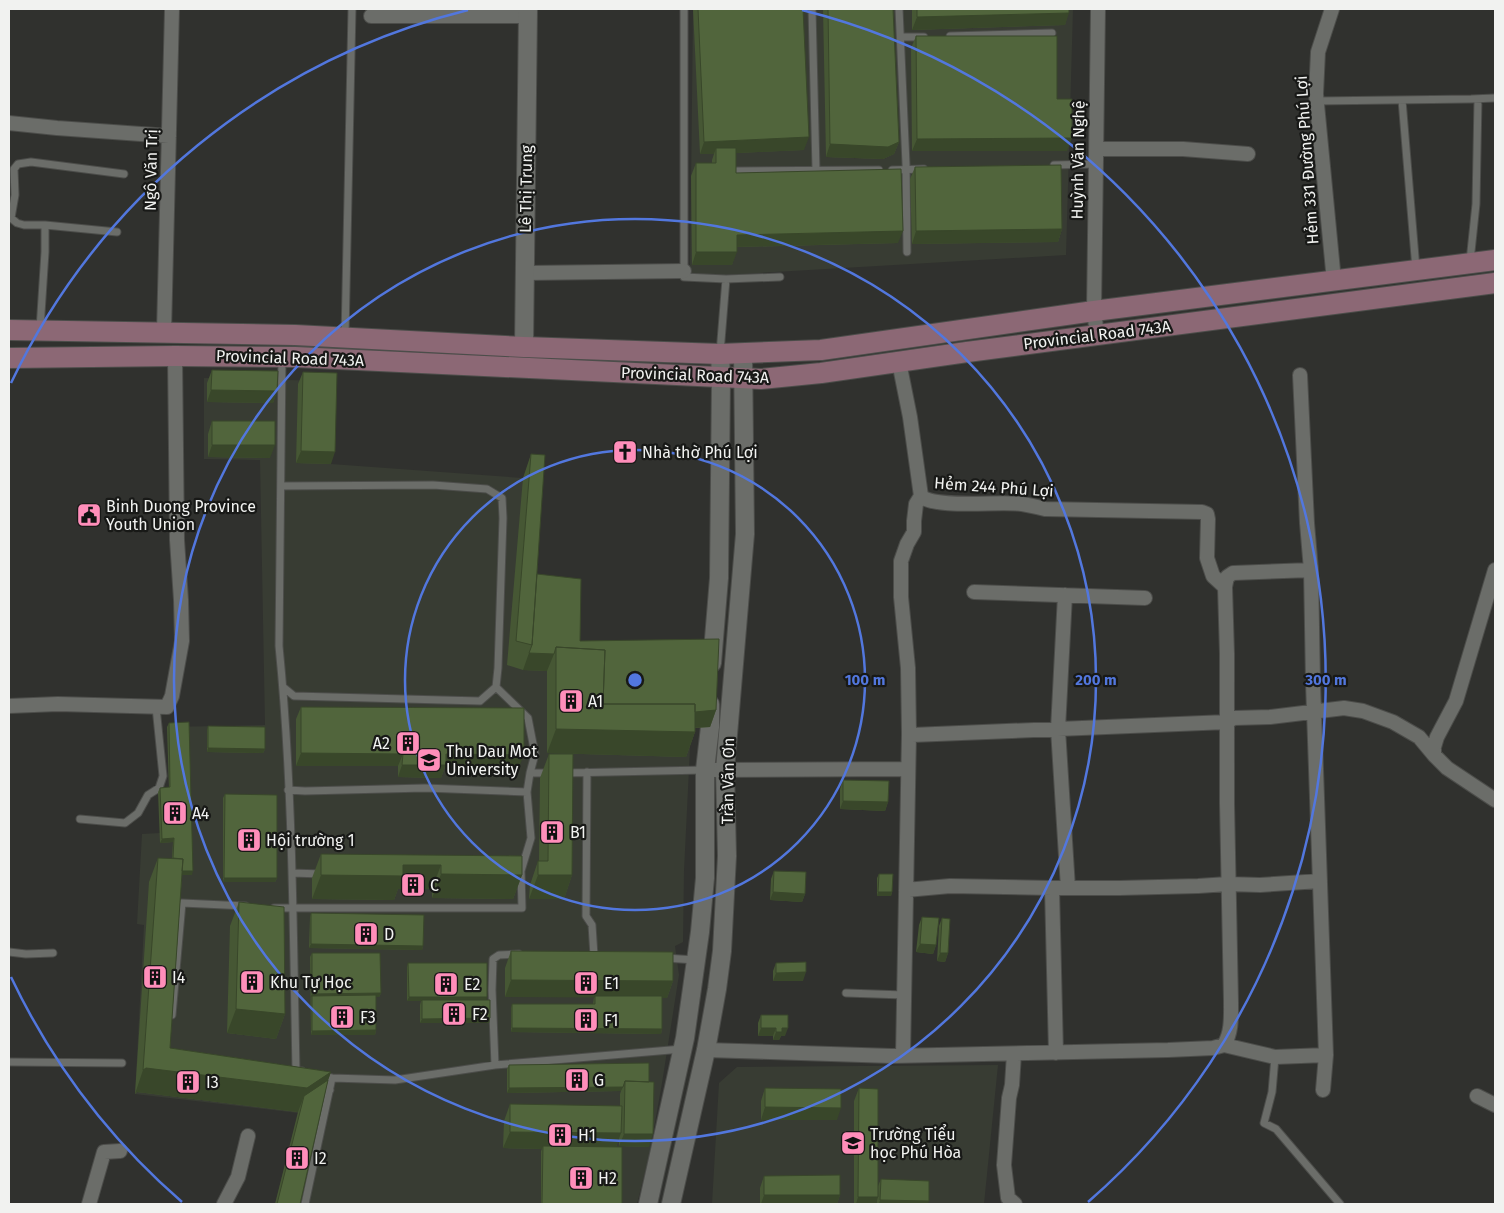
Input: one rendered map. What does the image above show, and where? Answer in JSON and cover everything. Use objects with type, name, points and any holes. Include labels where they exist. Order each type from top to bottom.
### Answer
[{"type":"main road","name":"Provincial Road 743A","points":[[9,330],[295,334],[524,347],[720,354],[821,350],[1094,311],[1495,260]]},
{"type":"main road","name":"Provincial Road 743A","points":[[9,358],[282,357],[761,380],[1495,284]]},
{"type":"street","name":"Ngô Văn Trị","points":[[164,332],[172,9]]},
{"type":"street","name":"Huỳnh Văn Nghệ","points":[[1097,335],[1094,311],[1098,9]]},
{"type":"street","name":"Hẻm 331 Đường Phú Lợi","points":[[1332,9],[1318,52],[1316,101],[1334,281]]},
{"type":"street","points":[[371,16],[528,12]]},
{"type":"street","name":"Lê Thị Trung","points":[[525,368],[528,12]]},
{"type":"street","points":[[9,123],[169,136]]},
{"type":"street","points":[[1096,149],[1183,149],[1248,154]]},
{"type":"street","points":[[525,272],[684,271]]},
{"type":"street","name":"Trần Văn Ơn","points":[[670,1204],[706,1050],[717,989],[725,916],[727,856],[725,770],[745,534],[743,353]]},
{"type":"street","name":"Trần Văn Ơn","points":[[648,1204],[682,1049],[697,960],[705,878],[706,770],[710,727],[708,653],[719,578],[720,354]]},
{"type":"street","points":[[9,706],[58,704],[167,707],[172,696],[182,641],[182,600],[177,531],[175,356]]},
{"type":"street","name":"Hẻm 244 Phú Lợi","points":[[899,362],[910,417],[921,496],[925,500],[940,503],[1014,504],[1045,509],[1202,512],[1207,514],[1208,519],[1207,558],[1213,576],[1225,587]]},
{"type":"street","points":[[1300,374],[1311,570],[1326,1055],[1323,1090]]},
{"type":"street","points":[[903,1056],[909,734],[908,668],[901,596],[901,561],[914,532],[916,504],[921,496]]},
{"type":"street","points":[[1224,1045],[1228,1038],[1231,1023],[1225,587],[1227,577],[1233,573],[1311,570]]},
{"type":"street","points":[[1434,755],[1437,738],[1456,701],[1495,570]]},
{"type":"street","points":[[974,592],[1146,598]]},
{"type":"street","points":[[1065,596],[1058,728],[1068,888]]},
{"type":"street","points":[[909,734],[1227,722],[1234,718],[1270,717],[1344,708],[1363,711],[1393,722],[1419,738],[1447,768],[1495,800]]},
{"type":"street","points":[[706,770],[908,769]]},
{"type":"street","points":[[906,890],[950,886],[1068,888],[1198,886],[1320,881]]},
{"type":"street","points":[[1052,888],[1056,1053]]},
{"type":"street","points":[[706,1050],[903,1056],[1213,1048],[1224,1045],[1275,1057],[1326,1055]]},
{"type":"street","points":[[1014,1054],[1004,1165],[1008,1198],[1016,1204]]},
{"type":"street","points":[[1477,1096],[1495,1105]]},
{"type":"street","points":[[224,1204],[238,1177],[248,1136]]},
{"type":"street","points":[[89,1204],[104,1152],[120,1151]]},
{"type":"lane","points":[[345,337],[352,9]]},
{"type":"lane","points":[[684,9],[684,277],[726,279],[780,277]]},
{"type":"lane","points":[[812,9],[816,170]]},
{"type":"lane","points":[[899,9],[906,170],[907,252]]},
{"type":"lane","points":[[938,36],[1052,33]]},
{"type":"lane","points":[[900,38],[929,37]]},
{"type":"lane","points":[[1316,101],[1495,98]]},
{"type":"lane","points":[[1470,264],[1476,204],[1478,99]]},
{"type":"lane","points":[[1402,100],[1416,270]]},
{"type":"lane","points":[[117,232],[17,223],[11,218],[15,195],[14,169],[18,164],[31,162],[124,174]]},
{"type":"lane","points":[[1049,166],[1096,164]]},
{"type":"lane","points":[[736,171],[935,169]]},
{"type":"lane","points":[[40,329],[45,225]]},
{"type":"lane","points":[[720,354],[726,279]]},
{"type":"lane","points":[[282,357],[279,646],[283,687],[292,874],[296,1070],[332,1078],[395,1080],[495,1064],[682,1049]]},
{"type":"lane","points":[[280,486],[433,485],[487,489],[502,498],[496,687],[480,701],[294,696],[283,687]]},
{"type":"lane","points":[[265,907],[293,909],[522,908],[521,871],[531,838],[527,792],[535,754],[528,718],[496,687]]},
{"type":"lane","points":[[80,819],[125,822],[138,813],[148,795],[159,788],[163,776],[156,706]]},
{"type":"lane","points":[[530,773],[706,770]]},
{"type":"lane","points":[[587,772],[586,916],[592,925],[594,956]]},
{"type":"lane","points":[[288,790],[425,788],[527,792]]},
{"type":"lane","points":[[513,877],[521,871]]},
{"type":"lane","points":[[292,874],[331,874]]},
{"type":"lane","points":[[172,1019],[182,903],[256,907]]},
{"type":"lane","points":[[9,952],[26,954],[53,953]]},
{"type":"lane","points":[[495,1064],[492,990],[493,959],[499,955],[527,954]]},
{"type":"lane","points":[[584,956],[604,956]]},
{"type":"lane","points":[[659,958],[697,960]]},
{"type":"lane","points":[[846,993],[904,995]]},
{"type":"lane","points":[[1275,1057],[1272,1092],[1264,1122],[1276,1129],[1340,1204]]},
{"type":"lane","points":[[9,1062],[122,1064]]},
{"type":"lane","points":[[305,1204],[332,1078]]},
{"type":"lane","points":[[310,1087],[330,1090]]},
{"type":"shaded area","points":[[693,9],[1073,9],[1066,255],[690,277]]},
{"type":"shaded area","name":"Thu Dau Mot University","points":[[204,378],[333,381],[331,464],[536,479],[529,591],[596,674],[691,728],[684,871],[683,942],[675,946],[679,975],[649,1156],[637,1204],[275,1204],[298,1113],[135,1094],[144,925],[137,924],[142,834],[160,833],[159,792],[169,791],[167,727],[265,725],[260,460],[204,459]]},
{"type":"shaded area","name":"Trường Tiểu học Phú Hòa","points":[[998,1065],[984,1204],[712,1204],[719,1083],[737,1067]]},
{"type":"building","points":[[698,9],[803,9],[809,137],[704,142]]},
{"type":"building","points":[[828,9],[893,9],[899,142],[888,147],[830,144]]},
{"type":"building","points":[[917,9],[1069,9],[1069,13],[917,17]]},
{"type":"building","points":[[916,36],[1057,36],[1057,99],[1072,99],[1072,138],[917,139]]},
{"type":"building","points":[[716,148],[736,148],[736,173],[901,169],[903,231],[737,235],[737,252],[696,252],[696,163],[716,163]]},
{"type":"building","points":[[1061,165],[1062,229],[916,231],[915,167]]},
{"type":"building","points":[[212,370],[278,371],[277,391],[211,390]]},
{"type":"building","points":[[303,372],[337,373],[335,452],[301,451]]},
{"type":"building","points":[[212,421],[275,421],[275,445],[212,445]]},
{"type":"building","points":[[531,454],[545,455],[532,645],[516,641]]},
{"type":"building","points":[[537,574],[581,579],[580,641],[719,639],[716,710],[695,712],[695,704],[603,704],[605,650],[556,647],[554,654],[529,653],[532,645]]},
{"type":"building","points":[[556,647],[605,650],[603,704],[695,704],[695,732],[556,729]]},
{"type":"building","name":"A2","points":[[301,707],[524,708],[524,755],[446,754],[446,765],[402,765],[403,754],[301,753]]},
{"type":"building","name":"A4","points":[[189,722],[193,871],[182,871],[183,859],[173,858],[174,838],[162,839],[160,788],[170,787],[169,723]]},
{"type":"building","points":[[208,726],[265,727],[265,749],[208,748]]},
{"type":"building","points":[[549,754],[573,754],[572,875],[538,875],[538,861],[548,861]]},
{"type":"building","points":[[843,780],[889,781],[888,802],[843,801]]},
{"type":"building","name":"Hội trường 1","points":[[225,794],[277,795],[277,878],[224,878]]},
{"type":"building","points":[[321,854],[522,856],[522,875],[441,874],[441,865],[403,865],[403,876],[321,875]]},
{"type":"building","points":[[158,858],[183,859],[170,1048],[331,1072],[307,1088],[146,1068],[143,1070]]},
{"type":"building","points":[[774,871],[806,872],[805,894],[773,892]]},
{"type":"building","points":[[879,874],[893,874],[892,892],[878,892]]},
{"type":"building","name":"Khu Tự Học","points":[[239,902],[284,907],[285,1014],[236,1009]]},
{"type":"building","name":"D","points":[[311,913],[424,915],[423,946],[311,944]]},
{"type":"building","points":[[922,917],[939,918],[936,945],[920,944]]},
{"type":"building","points":[[942,918],[950,919],[948,953],[940,953]]},
{"type":"building","points":[[511,951],[673,952],[673,981],[511,980]]},
{"type":"building","points":[[312,953],[380,953],[381,993],[312,994]]},
{"type":"building","points":[[806,962],[806,972],[776,973],[776,963]]},
{"type":"building","name":"E2","points":[[408,963],[487,963],[487,997],[409,997]]},
{"type":"building","name":"F3","points":[[376,995],[376,1030],[312,1031],[312,996]]},
{"type":"building","name":"F1","points":[[595,996],[662,996],[662,1029],[512,1028],[512,1004],[595,1004]]},
{"type":"building","name":"F2","points":[[422,1000],[490,1000],[490,1018],[422,1019]]},
{"type":"building","points":[[761,1015],[788,1015],[788,1028],[782,1028],[782,1032],[776,1032],[776,1028],[761,1028]]},
{"type":"building","name":"G","points":[[649,1063],[649,1082],[625,1081],[623,1087],[509,1088],[509,1065]]},
{"type":"building","name":"I2","points":[[328,1080],[300,1204],[277,1204],[304,1096]]},
{"type":"building","points":[[625,1081],[654,1082],[653,1134],[624,1134]]},
{"type":"building","points":[[765,1088],[841,1089],[841,1108],[765,1107]]},
{"type":"building","points":[[859,1088],[878,1089],[878,1197],[858,1197]]},
{"type":"building","points":[[510,1104],[622,1106],[621,1133],[510,1132]]},
{"type":"building","name":"H2","points":[[543,1146],[622,1147],[622,1204],[542,1204]]},
{"type":"building","points":[[840,1175],[840,1195],[764,1195],[764,1176]]},
{"type":"building","points":[[881,1179],[929,1181],[929,1201],[880,1200]]},
{"type":"place","name":"Nhà thờ Phú Lợi","points":[[625,452]]},
{"type":"place","name":"Binh Duong Province Youth Union","points":[[89,515]]},
{"type":"place","name":"A1","points":[[571,701]]},
{"type":"place","name":"A2","points":[[408,743]]},
{"type":"place","name":"Thu Dau Mot University","points":[[429,760]]},
{"type":"place","name":"A4","points":[[175,813]]},
{"type":"place","name":"B1","points":[[552,832]]},
{"type":"place","name":"Hội trường 1","points":[[249,840]]},
{"type":"place","name":"C","points":[[413,885]]},
{"type":"place","name":"D","points":[[366,934]]},
{"type":"place","name":"I4","points":[[155,977]]},
{"type":"place","name":"Khu Tự Học","points":[[252,982]]},
{"type":"place","name":"E1","points":[[586,983]]},
{"type":"place","name":"E2","points":[[446,984]]},
{"type":"place","name":"F2","points":[[454,1014]]},
{"type":"place","name":"F3","points":[[342,1017]]},
{"type":"place","name":"F1","points":[[586,1020]]},
{"type":"place","name":"G","points":[[577,1080]]},
{"type":"place","name":"I3","points":[[188,1082]]},
{"type":"place","name":"H1","points":[[560,1135]]},
{"type":"place","name":"Trường Tiểu học Phú Hòa","points":[[853,1143]]},
{"type":"place","name":"I2","points":[[297,1158]]},
{"type":"place","name":"H2","points":[[581,1178]]}]
